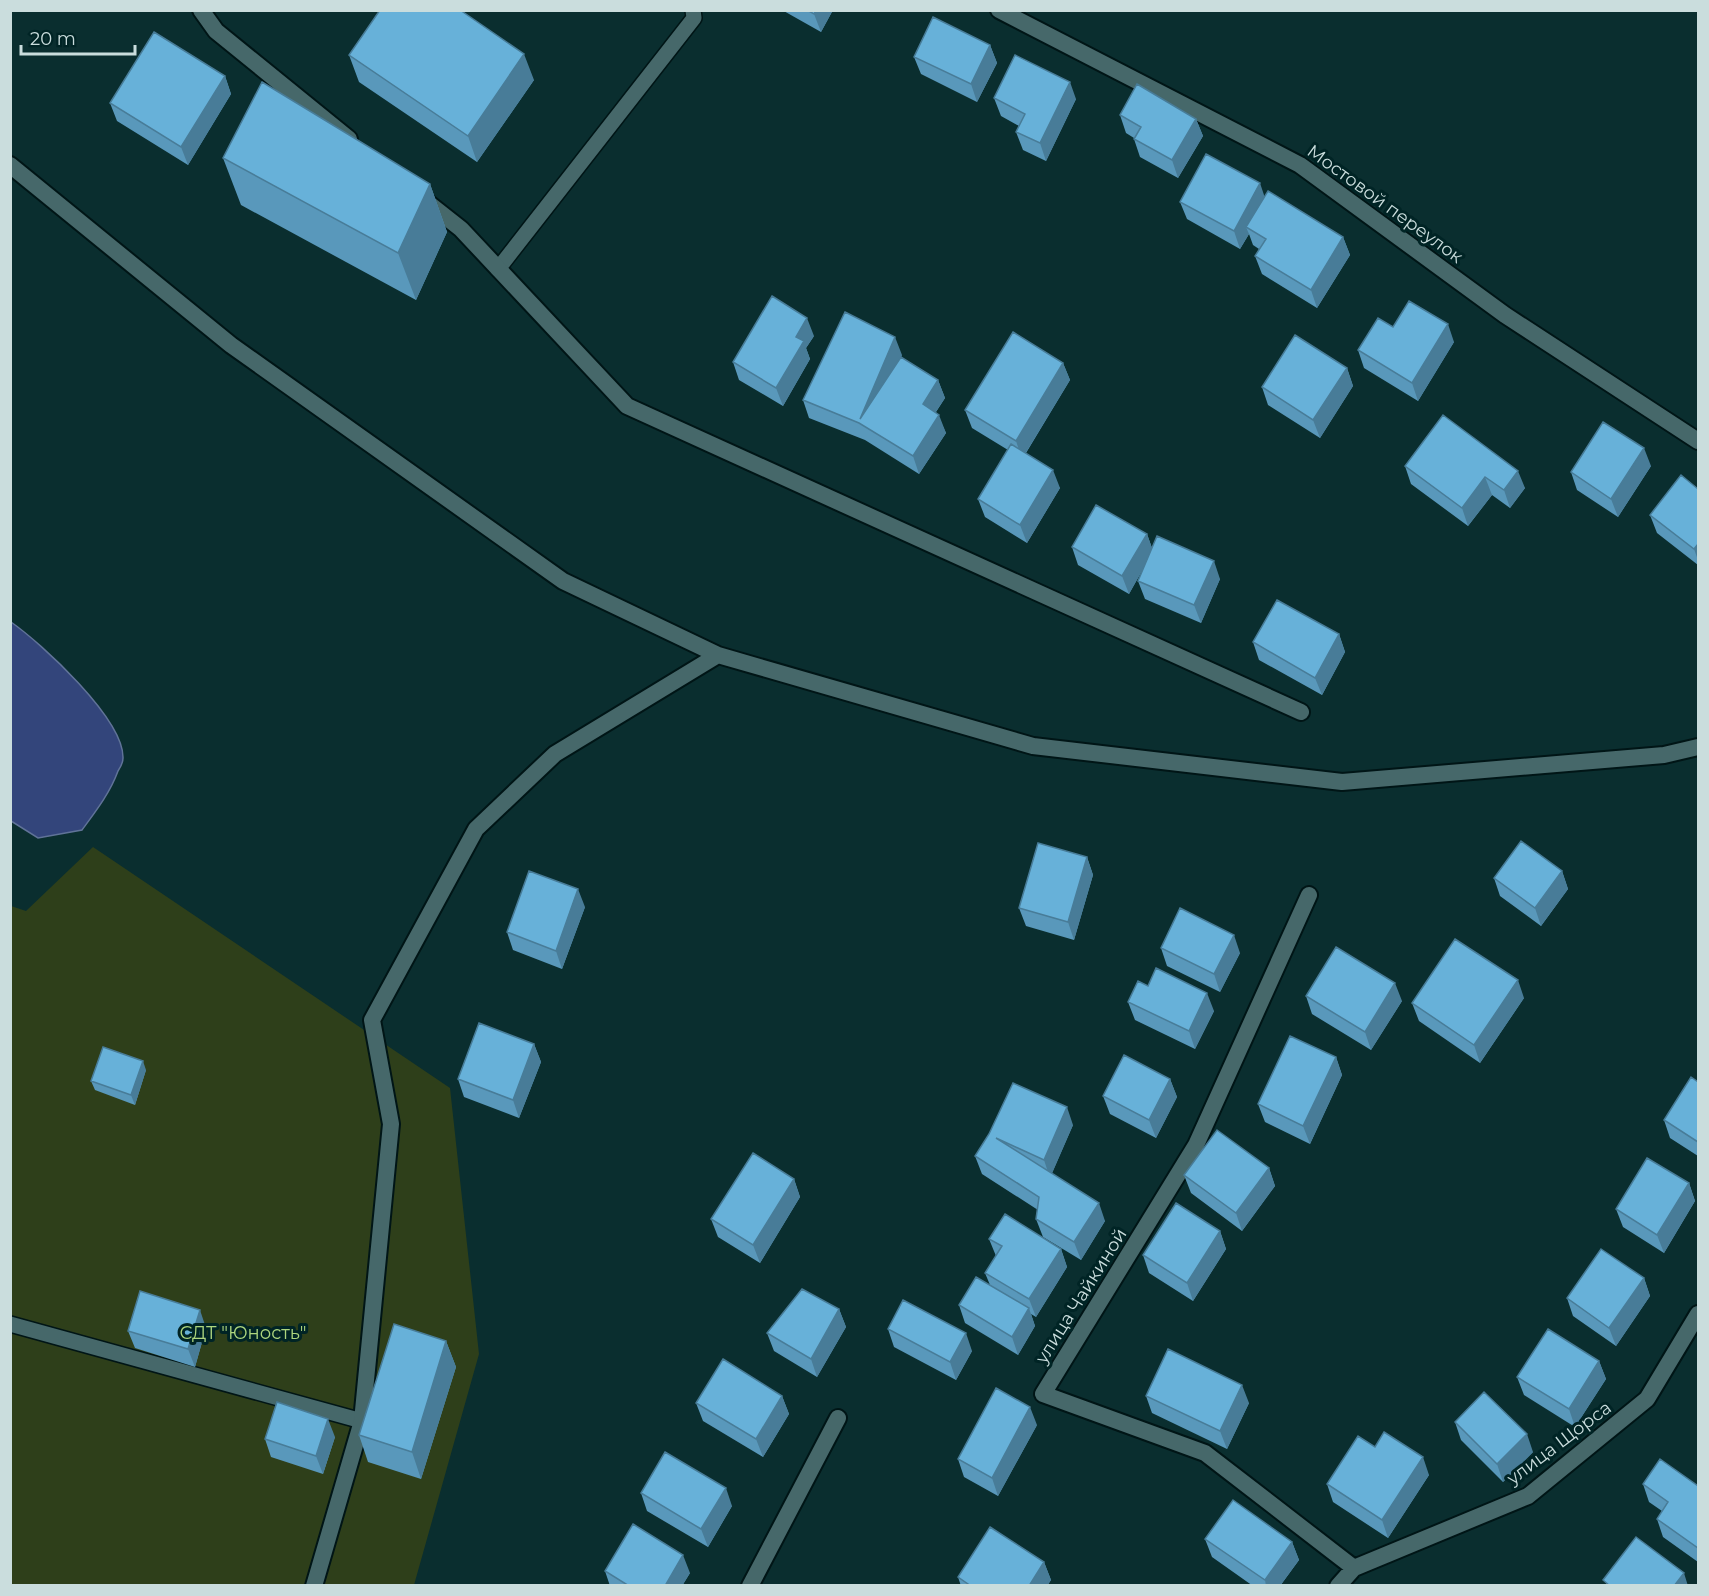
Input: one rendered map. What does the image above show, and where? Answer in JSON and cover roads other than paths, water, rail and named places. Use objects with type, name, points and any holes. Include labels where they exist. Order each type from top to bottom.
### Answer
[{"type":"street","points":[[201,10],[216,31],[361,148]]},
{"type":"street","name":"Мостовой переулок","points":[[999,10],[1300,165],[1505,315],[1698,441]]},
{"type":"street","points":[[10,165],[231,345],[563,581],[718,655],[1033,746],[1342,782],[1664,755],[1698,747]]},
{"type":"street","points":[[406,185],[461,229],[627,406],[1301,712]]},
{"type":"street","points":[[314,1586],[362,1421],[391,1124],[372,1020],[476,829],[555,754],[718,655]]},
{"type":"street","name":"улица Чайкиной","points":[[1309,895],[1196,1145],[1043,1394],[1205,1453],[1354,1568]]},
{"type":"street","name":"улица Щорса","points":[[1338,1586],[1354,1568],[1528,1496],[1647,1400],[1698,1314]]},
{"type":"street","points":[[750,1586],[838,1418]]},
{"type":"lane","points":[[498,269],[694,18],[693,10]]},
{"type":"lane","points":[[10,1324],[362,1421]]},
{"type":"water","points":[[11,622],[79,683],[110,723],[120,742],[123,758],[121,765],[107,794],[82,830],[38,838],[11,821]]},
{"type":"park label","name":"СДТ \"Юность\"","points":[[243,1333]]}]
